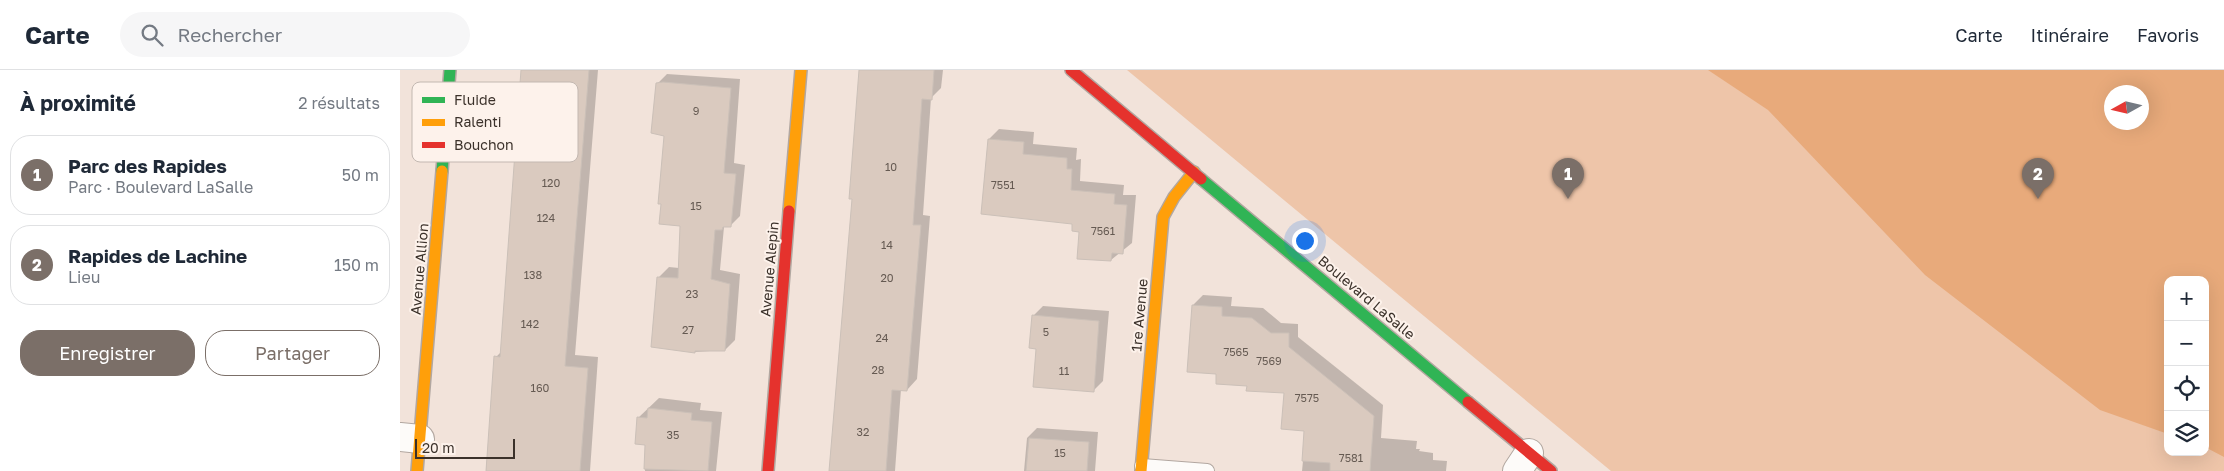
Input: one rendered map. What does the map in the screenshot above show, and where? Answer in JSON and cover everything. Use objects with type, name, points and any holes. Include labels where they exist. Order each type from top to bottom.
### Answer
[{"type":"street","name":"Avenue Alepin","points":[[768,471],[801,70]]},
{"type":"street","name":"Boulevard LaSalle","points":[[1071,70],[1194,172],[1523,462],[1551,471]]},
{"type":"street","name":"Avenue Allion","points":[[417,471],[410,438],[440,162]]},
{"type":"street","name":"1re Avenue","points":[[1141,468],[1162,222],[1166,207],[1194,172]]},
{"type":"lane","points":[[1141,468],[1207,471]]},
{"type":"shaded area","points":[[1127,70],[2224,70],[2224,471],[1611,471]]},
{"type":"shaded area","points":[[1708,70],[2224,70],[2224,457],[2209,449],[2209,276],[2164,276],[2164,433],[2100,410],[1925,275],[1768,110]]},
{"type":"building","points":[[521,70],[589,70],[565,366],[588,368],[580,471],[486,471],[494,356],[500,357],[514,162],[578,162],[578,82],[520,82]]},
{"type":"building","points":[[859,70],[934,70],[932,100],[922,99],[913,225],[921,225],[907,391],[892,390],[886,471],[829,471],[852,199],[849,199]]},
{"type":"building","points":[[656,83],[731,88],[724,173],[736,174],[731,227],[715,230],[711,279],[730,284],[725,351],[695,351],[695,353],[651,347],[657,277],[678,278],[680,226],[659,224],[661,204],[658,204],[664,136],[651,133]]},
{"type":"building","points":[[988,139],[1024,142],[1023,154],[1067,158],[1067,169],[1072,169],[1071,190],[1115,194],[1114,204],[1127,205],[1123,254],[1112,253],[1111,261],[1077,259],[1079,232],[1072,231],[1072,224],[981,214]]},
{"type":"building","points":[[1192,305],[1222,307],[1222,316],[1252,318],[1271,333],[1289,333],[1289,347],[1374,416],[1370,471],[1330,471],[1330,463],[1302,461],[1304,431],[1281,429],[1284,393],[1246,391],[1247,386],[1216,384],[1216,374],[1187,372]]},
{"type":"building","points":[[1032,315],[1099,321],[1094,392],[1033,387],[1036,349],[1029,348]]},
{"type":"building","points":[[648,408],[692,413],[691,420],[712,422],[708,471],[644,469],[645,445],[635,444],[637,417],[647,418]]},
{"type":"building","points":[[1029,438],[1089,442],[1087,471],[1026,471]]},
{"type":"traffic: fast","points":[[449,82],[450,70]]},
{"type":"traffic: fast","points":[[442,171],[443,162]]},
{"type":"traffic: fast","points":[[1201,179],[1468,402]]},
{"type":"traffic: slow","points":[[789,211],[801,70]]},
{"type":"traffic: slow","points":[[417,471],[442,171]]},
{"type":"traffic: slow","points":[[1141,471],[1163,217],[1174,197],[1194,172]]},
{"type":"traffic: jam","points":[[1071,70],[1201,179]]},
{"type":"traffic: jam","points":[[768,471],[789,211]]},
{"type":"traffic: jam","points":[[1468,402],[1551,471]]},
{"type":"place","name":"Parc des Rapides","points":[[1568,199]]},
{"type":"place","name":"Rapides de Lachine","points":[[2038,199]]}]
